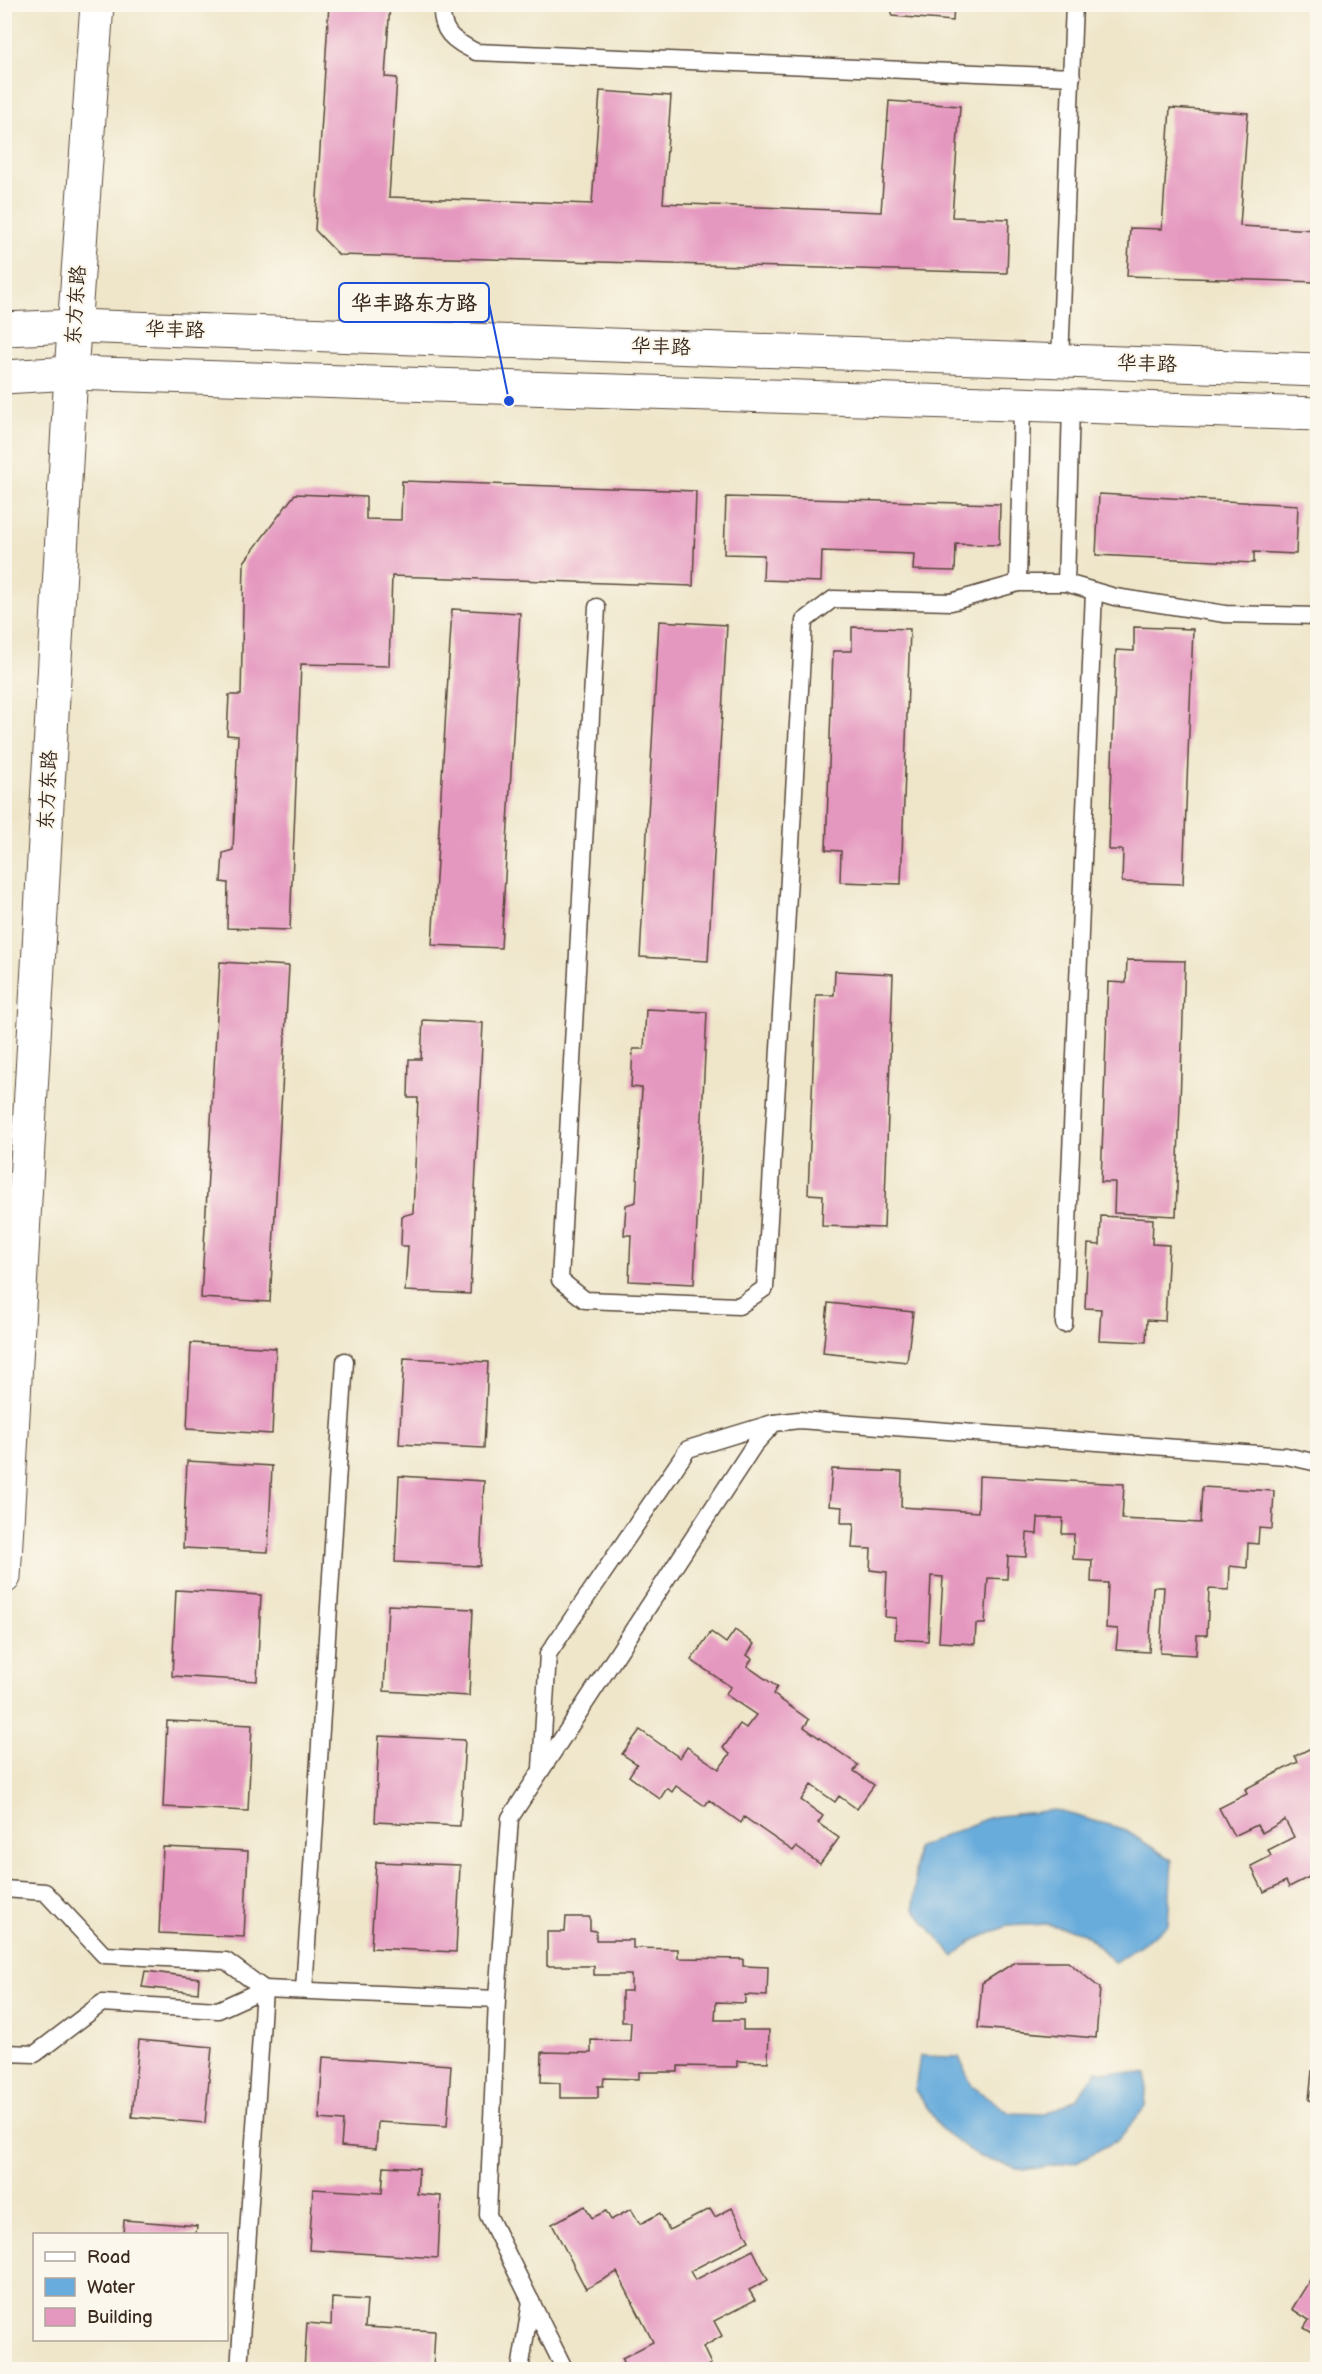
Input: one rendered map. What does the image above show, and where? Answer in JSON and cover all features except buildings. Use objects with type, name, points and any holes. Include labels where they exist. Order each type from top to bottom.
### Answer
[{"type":"street","name":"东方东路","points":[[4,1576],[71,373],[97,4]]},
{"type":"street","name":"华丰路","points":[[4,329],[75,326],[1317,370]]},
{"type":"street","points":[[4,377],[71,373],[1317,414]]},
{"type":"lane","points":[[442,4],[441,18],[451,39],[476,52],[1072,77]]},
{"type":"lane","points":[[1060,361],[1074,4]]},
{"type":"lane","points":[[1018,583],[1022,405]]},
{"type":"lane","points":[[1066,583],[1071,406]]},
{"type":"lane","points":[[597,607],[560,1280],[585,1300],[739,1306],[765,1288],[804,621],[833,599],[951,602],[1018,583],[1066,583],[1115,597],[1225,614],[1317,616]]},
{"type":"lane","points":[[1064,1324],[1094,591]]},
{"type":"lane","points":[[304,1990],[345,1361]]},
{"type":"lane","points":[[541,1770],[548,1654],[688,1449],[774,1423],[811,1420],[1286,1455],[1317,1463]]},
{"type":"lane","points":[[565,2370],[488,2215],[497,1999],[510,1818],[754,1445],[774,1423]]},
{"type":"lane","points":[[4,1889],[45,1892],[104,1955],[226,1961],[264,1989]]},
{"type":"lane","points":[[239,2370],[264,1989]]},
{"type":"lane","points":[[4,2053],[35,2054],[102,2003],[218,2010],[264,1989],[497,1999]]},
{"type":"lane","points":[[520,2370],[531,2301]]},
{"type":"water","points":[[1055,1810],[1123,1829],[1172,1860],[1168,1925],[1115,1963],[1084,1933],[1047,1924],[1007,1926],[972,1941],[954,1957],[914,1909],[916,1848],[990,1817]]},
{"type":"water","points":[[920,2056],[959,2057],[972,2086],[1010,2113],[1045,2114],[1076,2099],[1097,2071],[1147,2074],[1145,2107],[1118,2140],[1076,2162],[1024,2170],[978,2156],[942,2130],[915,2090]]},
{"type":"place","name":"华丰路东方路","points":[[509,401]]}]
